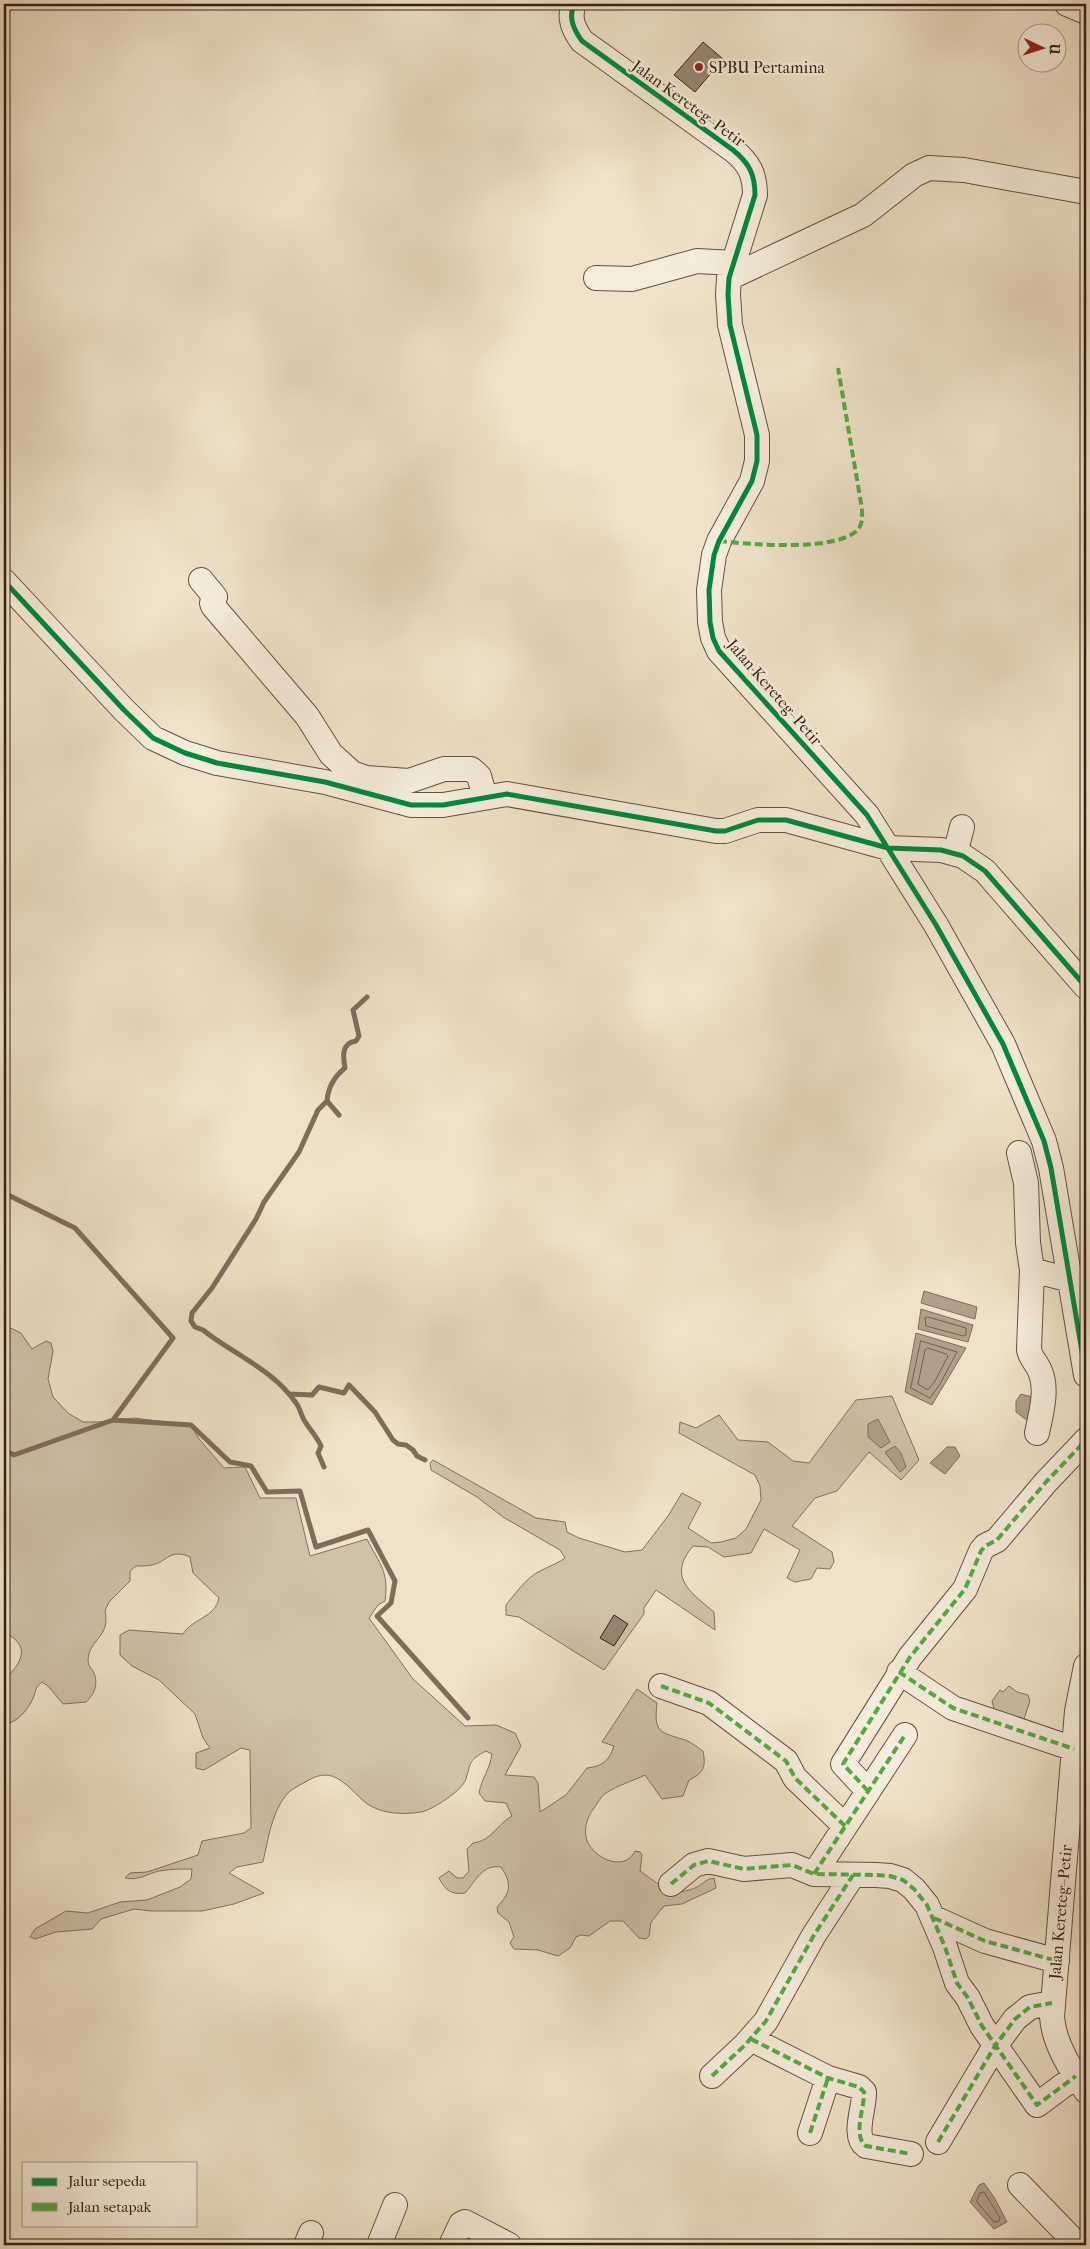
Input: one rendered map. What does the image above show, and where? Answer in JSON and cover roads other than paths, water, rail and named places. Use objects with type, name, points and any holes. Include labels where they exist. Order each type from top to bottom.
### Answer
[{"type":"street","points":[[1067,4],[1086,12]]},
{"type":"street","name":"Jalan Kereteg–Petir","points":[[570,5],[573,26],[582,41],[733,150],[752,170],[756,182],[755,195],[732,270],[730,325],[757,435],[757,461],[752,481],[719,541],[714,555],[708,590],[712,638],[719,651],[868,816],[936,925],[1003,1044],[1044,1142],[1051,1168],[1086,1375]]},
{"type":"street","points":[[596,278],[632,279],[697,261],[732,270],[863,215],[914,175],[929,168],[964,170],[1086,192]]},
{"type":"street","points":[[201,580],[215,597],[212,603],[213,606],[307,716],[332,754],[352,774],[366,778],[415,781],[444,769],[471,769],[478,776],[485,797]]},
{"type":"street","points":[[4,581],[124,710],[153,738],[185,753],[217,764],[325,782],[411,805],[443,805],[507,794],[520,795],[716,831],[726,830],[758,820],[786,820],[888,848],[941,850],[963,856],[985,871],[1086,987]]},
{"type":"street","points":[[955,854],[962,827]]},
{"type":"street","points":[[1019,1153],[1026,1183],[1028,1236],[1032,1270],[1030,1350],[1031,1357],[1041,1372],[1044,1392],[1037,1433]]},
{"type":"street","points":[[1032,1270],[1070,1280]]},
{"type":"street","points":[[868,1791],[843,1764],[900,1672],[927,1634],[960,1595],[971,1577],[981,1551],[997,1540],[1046,1482],[1086,1440]]},
{"type":"street","name":"Jalan Kereteg–Petir","points":[[1081,2084],[1053,2028],[1052,2003],[1078,1802],[1074,1749],[1077,1711],[1086,1666]]},
{"type":"street","points":[[900,1672],[952,1708],[1074,1749]]},
{"type":"street","points":[[661,1686],[709,1704],[786,1761],[795,1778],[845,1826]]},
{"type":"street","points":[[814,1874],[905,1735]]},
{"type":"street","points":[[671,1884],[694,1865],[708,1861],[744,1869],[792,1865],[814,1874],[890,1876],[903,1880],[914,1889],[927,1905],[934,1918],[957,1983],[995,2046],[1036,2105],[1081,2084]]},
{"type":"street","points":[[712,2076],[751,2039],[766,2021],[814,1935],[853,1875]]},
{"type":"street","points":[[934,1918],[985,1941],[1056,1961]]},
{"type":"street","points":[[938,2142],[995,2046],[1024,2010],[1037,2005],[1052,2003]]},
{"type":"street","points":[[751,2039],[828,2078],[858,2087],[864,2092],[859,2136],[861,2142],[866,2146],[912,2154]]},
{"type":"street","points":[[810,2133],[828,2078]]},
{"type":"street","points":[[1020,2185],[1078,2245]]},
{"type":"street","points":[[379,2245],[395,2205]]},
{"type":"street","points":[[451,2245],[461,2224],[465,2222],[508,2245]]},
{"type":"water","points":[[924,1291],[977,1307],[975,1319],[921,1303]]},
{"type":"water","points":[[921,1309],[973,1325],[968,1342],[918,1329]]},
{"type":"water","points":[[916,1333],[966,1348],[932,1405],[905,1392]]},
{"type":"water","points":[[1021,1394],[1032,1397],[1028,1421],[1016,1412],[1016,1401]]},
{"type":"water","points":[[878,1419],[890,1442],[881,1448],[868,1437],[868,1424]]},
{"type":"water","points":[[895,1446],[901,1453],[906,1467],[900,1472],[885,1452]]},
{"type":"water","points":[[947,1447],[955,1447],[960,1456],[945,1474],[930,1463]]},
{"type":"water","points":[[984,2183],[994,2197],[1007,2222],[994,2229],[970,2202],[979,2185]]},
{"type":"waterway","points":[[339,1115],[327,1101],[329,1091],[338,1075],[345,1068],[345,1048],[351,1042],[356,1041],[359,1036],[353,1010],[367,997]]},
{"type":"waterway","points":[[324,1467],[318,1453],[321,1446],[287,1391],[265,1372],[203,1330],[195,1327],[191,1321],[192,1313],[212,1288],[256,1219],[264,1202],[299,1152],[318,1110],[327,1101]]},
{"type":"waterway","points":[[4,1193],[75,1228],[173,1338],[113,1420]]},
{"type":"waterway","points":[[289,1394],[312,1395],[319,1387],[344,1393],[349,1385],[375,1412],[393,1440],[398,1444],[406,1445],[417,1456],[425,1460]]},
{"type":"waterway","points":[[4,1450],[14,1455],[113,1420],[191,1425],[230,1462],[251,1466],[267,1492],[300,1491],[316,1547],[368,1530],[395,1581],[391,1603],[377,1616],[468,1718]]},
{"type":"place","name":"SPBU Pertamina","points":[[699,67]]}]
